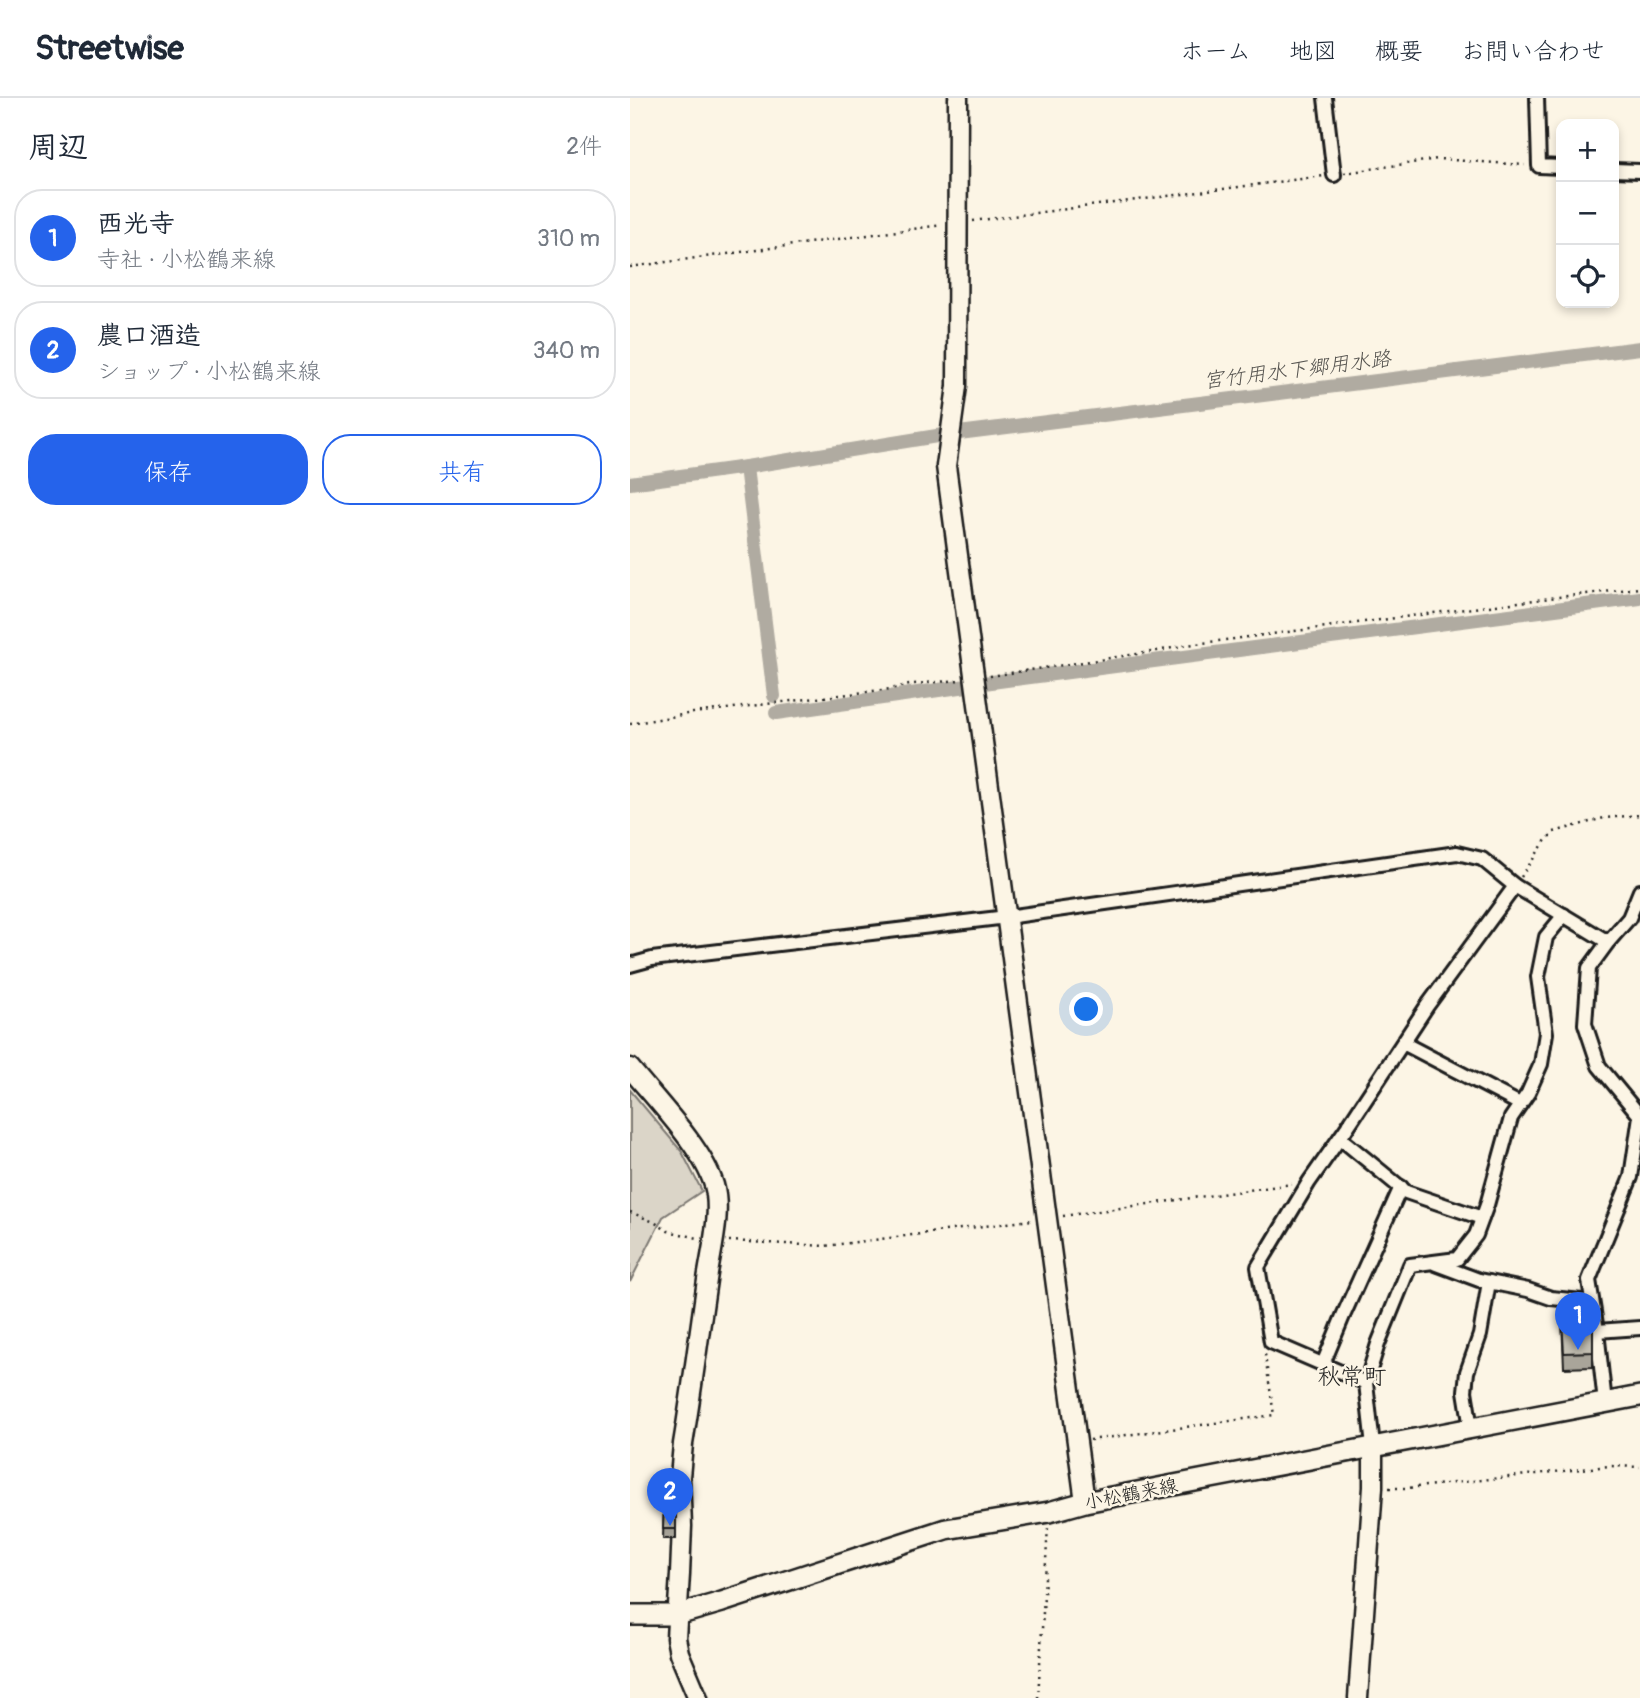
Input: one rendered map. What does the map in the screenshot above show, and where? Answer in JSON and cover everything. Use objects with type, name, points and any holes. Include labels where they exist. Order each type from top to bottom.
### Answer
[{"type":"main road","name":"小松鶴来線","points":[[630,1615],[677,1615],[946,1528],[1049,1513],[1085,1502],[1640,1396]]},
{"type":"street","points":[[958,98],[957,386],[946,466],[1085,1502]]},
{"type":"street","points":[[1325,98],[1334,175]]},
{"type":"street","points":[[1538,98],[1539,166],[1556,167]]},
{"type":"street","points":[[1619,170],[1640,171]]},
{"type":"street","points":[[630,965],[652,959],[1007,917],[1457,853],[1482,859],[1515,886],[1608,942]]},
{"type":"street","points":[[1366,1383],[1271,1342],[1258,1267],[1309,1182],[1427,1006],[1515,886]]},
{"type":"street","points":[[1605,1403],[1589,1280],[1631,1177],[1640,1116],[1599,1066],[1585,1024],[1589,968],[1608,942],[1635,919],[1640,891]]},
{"type":"street","points":[[1357,1698],[1373,1487],[1373,1446],[1366,1383],[1378,1344],[1410,1265],[1457,1259],[1476,1235],[1511,1118],[1528,1093],[1541,1064],[1546,1032],[1538,977],[1546,937],[1564,915]]},
{"type":"street","points":[[1403,1043],[1520,1104]]},
{"type":"street","points":[[630,1068],[678,1126],[706,1166],[716,1196],[713,1241],[680,1477],[682,1526],[676,1638],[678,1653],[698,1698]]},
{"type":"street","points":[[1340,1138],[1406,1192],[1482,1219]]},
{"type":"street","points":[[1323,1364],[1401,1187]]},
{"type":"street","points":[[1432,1262],[1479,1280],[1528,1290],[1551,1298],[1592,1302]]},
{"type":"street","points":[[1471,1428],[1465,1391],[1467,1372],[1480,1335],[1489,1282]]},
{"type":"street","points":[[1597,1331],[1640,1328]]},
{"type":"path","points":[[630,267],[1438,159],[1539,166]]},
{"type":"path","points":[[630,724],[693,713],[877,691],[914,684],[976,679],[1187,645],[1640,588]]},
{"type":"path","points":[[1515,886],[1554,832],[1604,818],[1640,815]]},
{"type":"path","points":[[630,1212],[668,1231],[713,1241],[825,1246],[1309,1182]]},
{"type":"path","points":[[1077,1442],[1274,1415],[1265,1356],[1271,1342]]},
{"type":"path","points":[[1373,1487],[1407,1488],[1610,1466],[1640,1467]]},
{"type":"path","points":[[1038,1698],[1049,1513]]},
{"type":"shaded area","points":[[630,1090],[682,1152],[702,1191],[663,1217],[630,1282]]},
{"type":"building","points":[[1593,1318],[1593,1352],[1564,1353],[1562,1319]]},
{"type":"building","points":[[664,1503],[676,1504],[676,1529],[663,1529]]},
{"type":"waterway","name":"宮竹用水下郷用水路","points":[[959,433],[1640,348]]},
{"type":"waterway","name":"宮竹用水下郷用水路","points":[[630,483],[943,435]]},
{"type":"waterway","points":[[746,467],[774,696]]},
{"type":"waterway","points":[[984,683],[1640,598]]},
{"type":"waterway","points":[[776,713],[967,686]]},
{"type":"place","name":"西光寺","points":[[1578,1350]]},
{"type":"place","name":"農口酒造","points":[[670,1526]]},
{"type":"district","name":"秋常町","points":[[1352,1376]]}]
